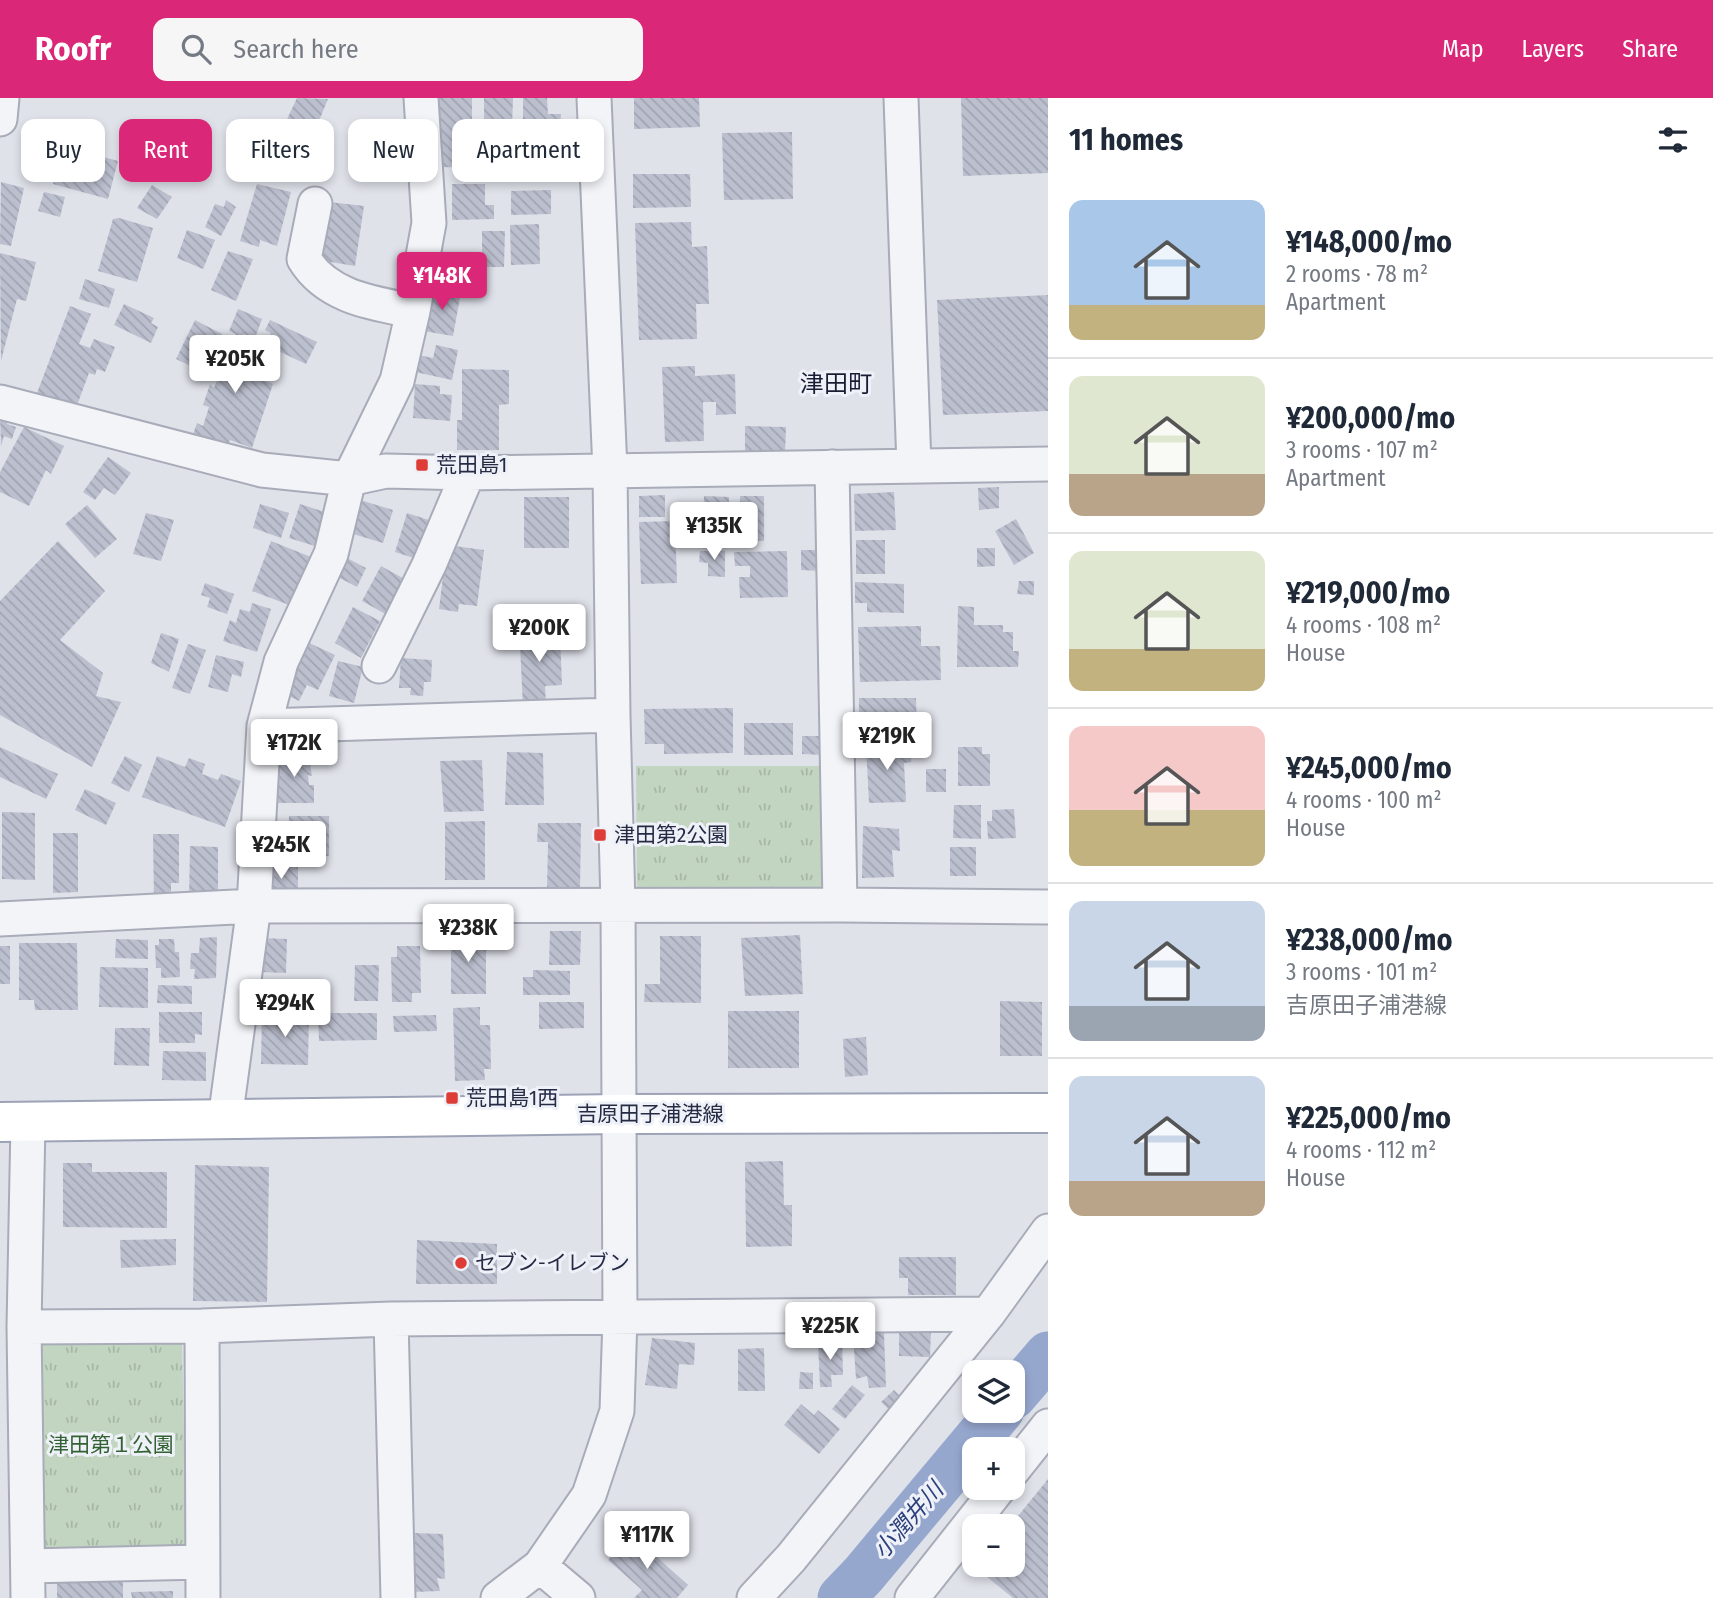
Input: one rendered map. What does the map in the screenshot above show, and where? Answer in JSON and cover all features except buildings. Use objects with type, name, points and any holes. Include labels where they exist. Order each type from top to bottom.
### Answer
[{"type":"main road","name":"吉原田子浦港線","points":[[14,1122],[620,1114],[1048,1112]]},
{"type":"street","points":[[0,119],[2,98]]},
{"type":"street","points":[[225,1119],[254,906],[264,726],[281,662],[331,554],[349,479],[397,382],[429,223],[421,98]]},
{"type":"street","points":[[498,1598],[540,1566],[589,1495],[617,1411],[620,1317],[618,905],[610,470],[594,98]]},
{"type":"street","points":[[901,98],[914,466]]},
{"type":"street","points":[[315,204],[303,259],[313,274],[335,290],[371,303],[413,311]]},
{"type":"street","points":[[0,402],[262,470],[349,479],[386,471],[468,473],[1048,464]]},
{"type":"street","points":[[832,467],[841,905]]},
{"type":"street","points":[[379,666],[429,565],[468,473]]},
{"type":"street","points":[[264,726],[613,715]]},
{"type":"street","points":[[0,919],[254,906],[1048,907]]},
{"type":"street","points":[[14,1122],[24,1328],[14,1532],[28,1582],[203,1562]]},
{"type":"street","points":[[754,1598],[791,1558],[988,1314],[1048,1231]]},
{"type":"street","points":[[24,1328],[391,1319],[988,1314]]},
{"type":"street","points":[[391,1319],[398,1598]]},
{"type":"street","points":[[202,1325],[203,1598]]},
{"type":"street","points":[[1025,1455],[1048,1426]]},
{"type":"street","points":[[912,1598],[990,1500]]},
{"type":"street","points":[[540,1566],[578,1598]]},
{"type":"green space","points":[[636,766],[825,766],[826,898],[637,898]]},
{"type":"green space","name":"津田第１公園","points":[[182,1338],[186,1550],[41,1552],[37,1341]]},
{"type":"waterway","name":"小潤井川","points":[[1025,1382],[1048,1355]]},
{"type":"waterway","name":"小潤井川","points":[[841,1598],[990,1423]]},
{"type":"place","name":"荒田島1","points":[[422,465]]},
{"type":"place","name":"津田第2公園","points":[[600,835]]},
{"type":"place","name":"荒田島1西","points":[[452,1098]]},
{"type":"place","name":"セブン-イレブン","points":[[461,1263]]},
{"type":"district","name":"津田町","points":[[836,384]]}]
